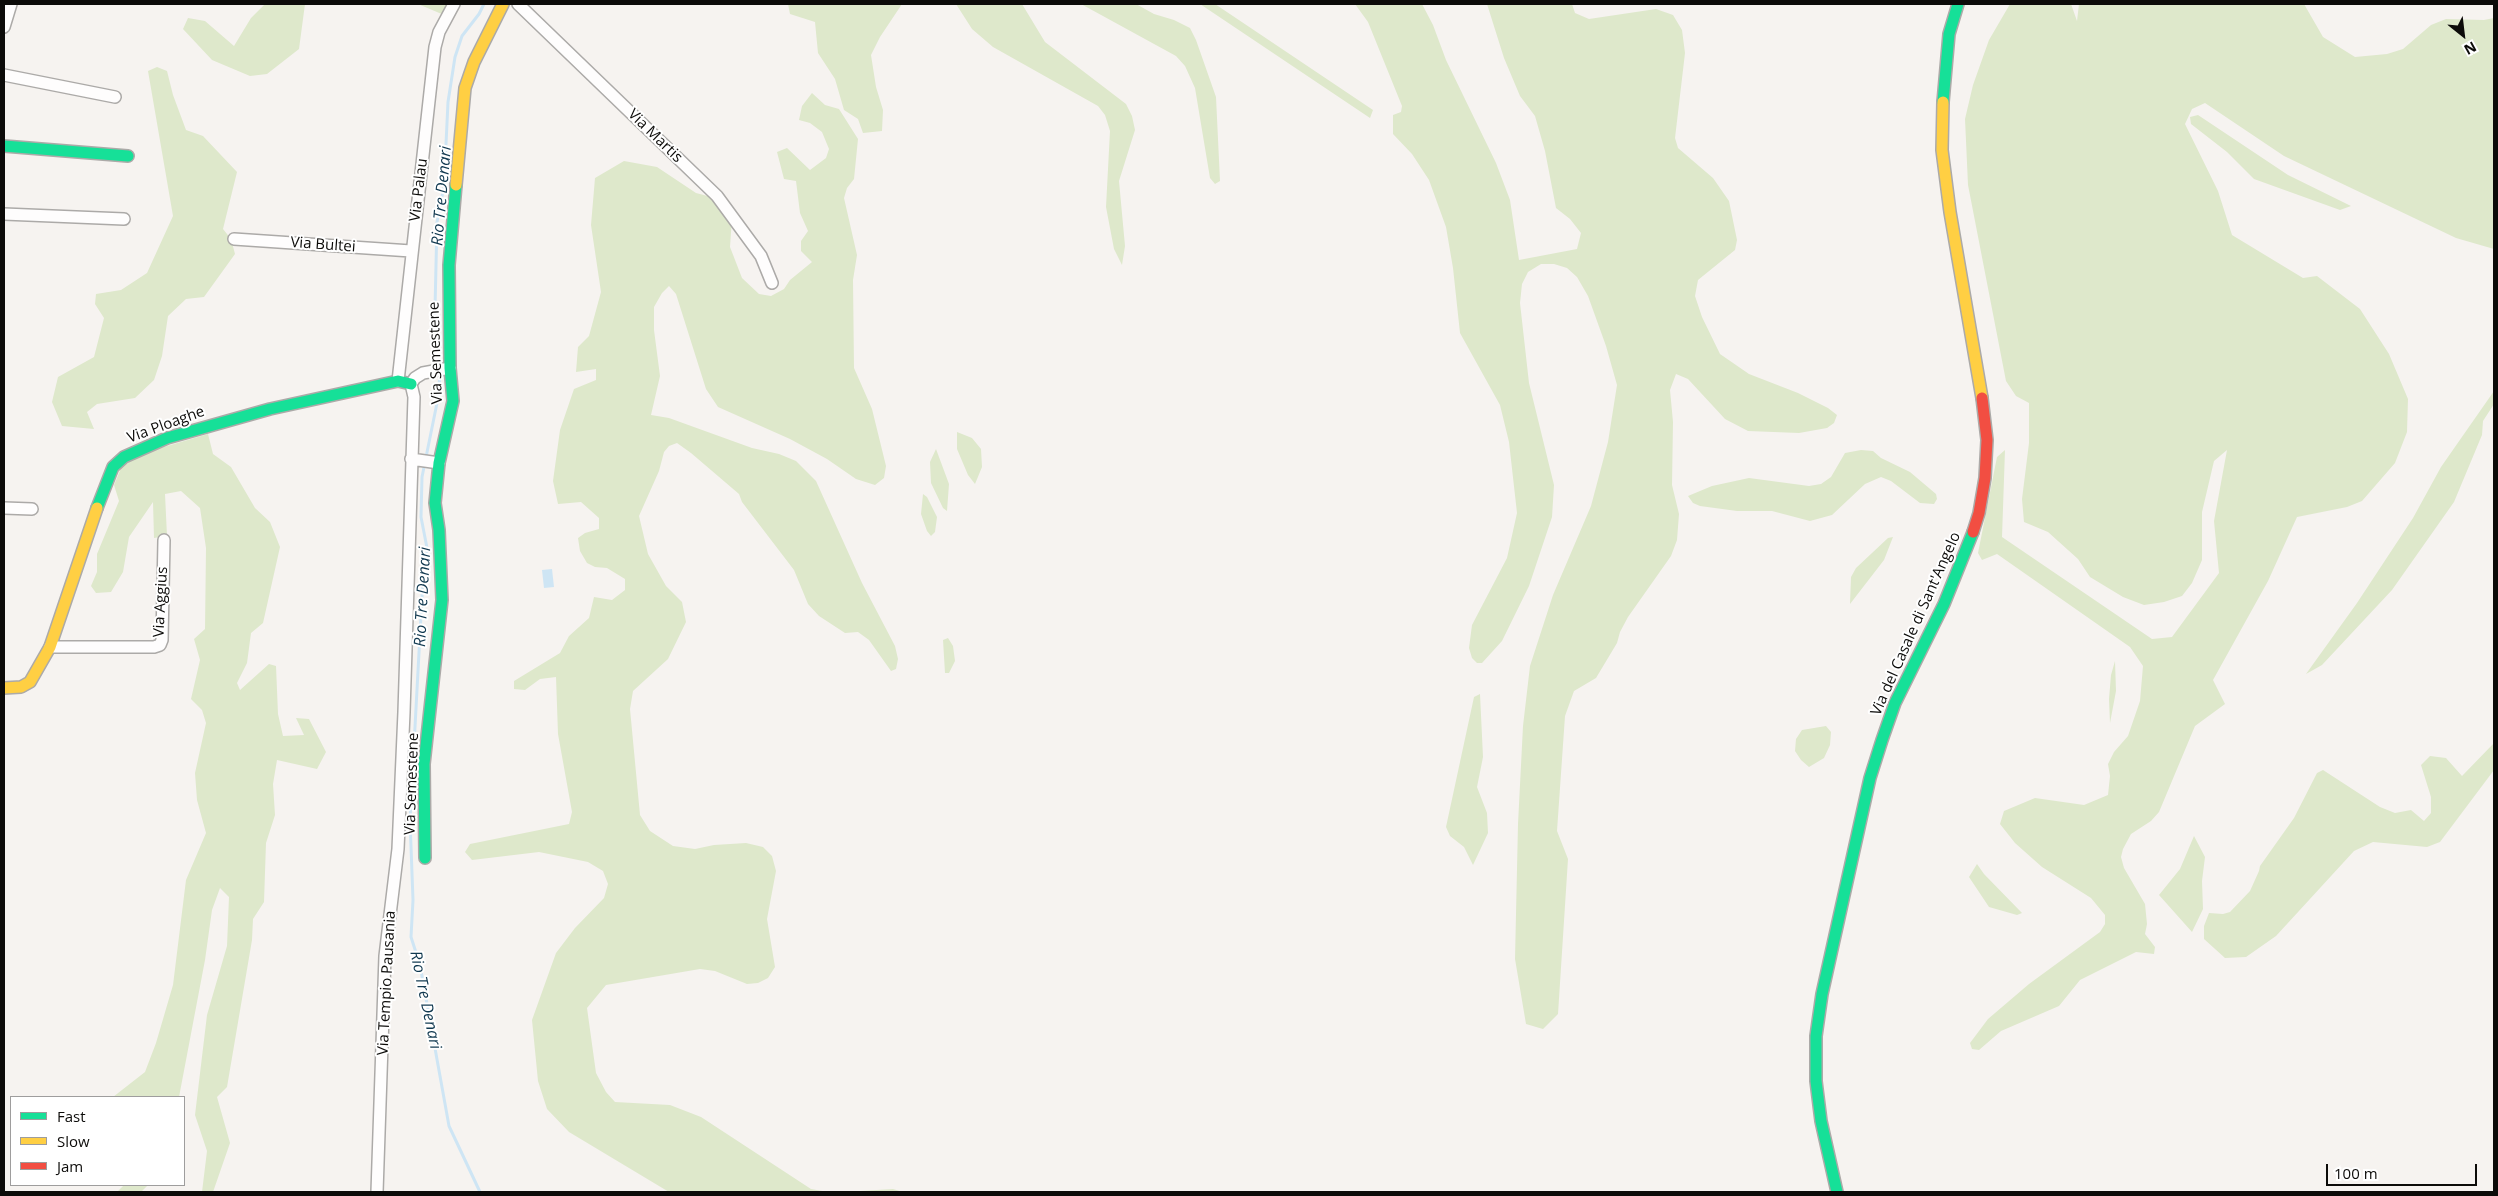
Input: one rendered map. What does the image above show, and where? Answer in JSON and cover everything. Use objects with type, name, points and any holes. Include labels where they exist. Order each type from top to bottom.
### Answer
[{"type":"street","points":[[4,27],[11,4]]},
{"type":"street","name":"Via Palau","points":[[398,381],[434,47],[439,32],[454,4]]},
{"type":"street","name":"Via Semestene","points":[[425,858],[424,764],[442,600],[439,530],[435,503],[440,463],[453,407],[450,368],[448,265],[465,88],[474,62],[503,4]]},
{"type":"street","name":"Via Martis","points":[[518,4],[717,196],[761,256],[772,283]]},
{"type":"street","name":"Via del Casale di Sant'Angelo","points":[[1837,1192],[1821,1122],[1816,1081],[1816,1036],[1822,994],[1870,778],[1882,740],[1895,703],[1944,604],[1966,554],[1979,513],[1985,478],[1987,440],[1985,416],[1950,212],[1942,150],[1944,73],[1949,34],[1958,4]]},
{"type":"street","points":[[4,76],[116,97]]},
{"type":"street","points":[[4,146],[128,156]]},
{"type":"street","points":[[4,214],[124,219]]},
{"type":"street","name":"Via Bultei","points":[[234,239],[411,251]]},
{"type":"street","points":[[411,384],[423,373],[450,368]]},
{"type":"street","name":"Via Ploaghe","points":[[4,688],[21,687],[30,682],[50,647],[104,487],[113,468],[124,457],[167,438],[220,422],[398,381],[404,380],[411,384]]},
{"type":"street","name":"Via Tempio Pausania","points":[[377,1192],[385,956],[399,840],[414,397],[411,384]]},
{"type":"street","points":[[411,459],[440,463]]},
{"type":"street","points":[[4,508],[32,509]]},
{"type":"street","name":"Via Aggius","points":[[50,647],[154,647],[160,645],[162,640],[164,540]]},
{"type":"green space","points":[[265,4],[305,4],[299,49],[267,74],[250,76],[212,60],[183,29],[188,18],[205,21],[234,46],[251,18]]},
{"type":"green space","points":[[418,4],[451,4],[444,15]]},
{"type":"green space","points":[[788,4],[902,4],[880,37],[871,55],[876,87],[883,110],[882,131],[863,133],[858,119],[844,110],[835,79],[818,53],[815,22],[790,14]]},
{"type":"green space","points":[[956,4],[1022,4],[1045,42],[1126,104],[1132,116],[1135,130],[1119,181],[1125,246],[1122,265],[1114,249],[1106,207],[1110,131],[1105,115],[1098,106],[993,47],[972,29]]},
{"type":"green space","points":[[1081,4],[1136,4],[1154,14],[1174,20],[1190,28],[1216,97],[1220,181],[1215,184],[1210,178],[1195,88],[1185,66],[1176,56]]},
{"type":"green space","points":[[1200,4],[1215,4],[1373,110],[1370,118]]},
{"type":"green space","points":[[1355,4],[1422,4],[1433,25],[1446,60],[1496,163],[1510,200],[1519,260],[1577,249],[1581,233],[1570,219],[1556,208],[1545,151],[1535,116],[1520,96],[1504,58],[1487,4],[1572,4],[1575,13],[1589,19],[1656,9],[1673,15],[1682,30],[1685,53],[1675,138],[1678,148],[1713,178],[1729,201],[1737,240],[1735,250],[1698,280],[1695,296],[1702,317],[1720,354],[1749,374],[1798,393],[1828,408],[1837,415],[1834,423],[1827,428],[1799,433],[1748,431],[1725,419],[1688,379],[1676,374],[1670,390],[1673,422],[1672,485],[1679,514],[1677,540],[1671,556],[1628,617],[1620,632],[1617,643],[1596,678],[1574,691],[1565,716],[1557,831],[1568,859],[1558,1014],[1543,1029],[1526,1024],[1515,959],[1518,824],[1523,726],[1530,666],[1553,595],[1591,506],[1608,442],[1617,385],[1606,346],[1588,296],[1577,277],[1567,268],[1554,264],[1541,264],[1528,272],[1522,284],[1520,303],[1529,383],[1554,485],[1552,517],[1529,586],[1502,641],[1482,663],[1477,663],[1472,658],[1469,648],[1472,625],[1507,558],[1517,513],[1509,442],[1500,405],[1460,333],[1453,268],[1446,227],[1429,180],[1412,154],[1393,134],[1393,115],[1401,112],[1402,106],[1368,22]]},
{"type":"green space","points":[[2010,4],[2071,4],[2077,21],[2079,4],[2304,4],[2323,37],[2355,57],[2387,54],[2403,49],[2431,25],[2446,19],[2484,20],[2494,18],[2494,249],[2456,238],[2284,156],[2205,103],[2192,109],[2185,124],[2218,191],[2232,235],[2303,278],[2317,276],[2360,309],[2389,354],[2408,399],[2407,432],[2395,463],[2362,501],[2347,507],[2297,517],[2268,581],[2213,680],[2225,704],[2195,726],[2159,812],[2151,821],[2131,834],[2123,849],[2121,857],[2124,868],[2145,904],[2147,924],[2145,934],[2155,947],[2154,954],[2136,952],[2080,980],[2059,1006],[2001,1031],[1979,1050],[1972,1049],[1970,1043],[1988,1019],[2029,984],[2100,932],[2105,924],[2105,915],[2091,898],[2042,867],[2015,843],[2000,824],[2004,811],[2035,798],[2084,805],[2108,795],[2110,776],[2108,764],[2114,752],[2128,736],[2140,701],[2143,666],[2130,647],[1997,554],[1982,560],[1978,553],[1997,457],[2005,450],[2002,537],[2152,639],[2172,637],[2219,573],[2214,521],[2227,450],[2214,461],[2202,512],[2202,560],[2192,583],[2182,596],[2164,602],[2144,605],[2123,597],[2090,577],[2078,559],[2048,532],[2024,522],[2022,499],[2029,443],[2029,403],[2016,396],[2006,381],[1968,185],[1965,119],[1973,85],[1989,40]]},
{"type":"green space","points":[[157,67],[167,71],[173,95],[186,130],[203,136],[237,172],[223,229],[231,239],[235,254],[204,297],[186,299],[168,316],[162,356],[154,380],[135,398],[97,404],[87,412],[94,429],[62,426],[52,402],[58,377],[94,357],[104,318],[95,304],[96,294],[121,290],[147,273],[173,216],[148,71]]},
{"type":"green space","points":[[812,93],[825,105],[839,109],[858,139],[854,179],[847,188],[844,198],[857,255],[853,280],[854,368],[872,409],[886,466],[884,478],[875,485],[856,479],[827,459],[790,439],[718,407],[706,389],[676,294],[669,286],[662,293],[654,307],[654,330],[660,376],[651,415],[669,418],[752,448],[779,454],[796,461],[816,481],[862,583],[895,646],[898,659],[896,669],[891,671],[869,640],[858,632],[845,633],[819,616],[808,604],[794,570],[742,502],[739,494],[677,443],[669,446],[664,452],[659,471],[639,516],[648,554],[666,586],[682,602],[686,622],[668,659],[633,691],[630,709],[640,815],[650,831],[673,846],[695,849],[714,845],[746,843],[763,847],[772,856],[776,871],[767,919],[775,967],[768,978],[758,983],[747,984],[715,971],[700,969],[606,985],[587,1008],[596,1073],[606,1092],[615,1102],[670,1105],[701,1117],[811,1189],[828,1192],[669,1192],[569,1132],[547,1109],[538,1081],[532,1020],[556,953],[575,928],[604,898],[608,884],[603,871],[588,862],[539,852],[472,860],[465,852],[470,844],[569,824],[572,812],[558,734],[556,677],[540,679],[525,690],[514,689],[514,681],[560,653],[569,636],[589,618],[594,597],[612,600],[625,590],[625,579],[607,568],[595,567],[587,563],[580,551],[578,538],[585,533],[599,529],[599,518],[581,502],[558,504],[553,481],[560,430],[574,389],[596,380],[596,369],[576,372],[578,347],[589,336],[601,292],[591,225],[595,178],[624,161],[657,167],[696,193],[719,199],[732,218],[730,247],[742,278],[759,294],[771,296],[784,289],[790,280],[812,262],[801,251],[801,241],[808,231],[800,213],[796,181],[784,179],[777,152],[787,148],[810,170],[826,158],[829,149],[822,132],[810,123],[799,120],[802,106]]},
{"type":"green space","points":[[2198,115],[2288,175],[2351,206],[2340,210],[2254,179],[2227,152],[2191,124],[2190,117]]},
{"type":"green space","points":[[2494,391],[2494,404],[2483,421],[2482,435],[2454,502],[2392,590],[2322,665],[2306,674],[2357,603],[2413,518],[2441,467]]},
{"type":"green space","points":[[957,432],[972,438],[981,449],[982,467],[975,484],[968,475],[957,449]]},
{"type":"green space","points":[[208,434],[213,454],[231,467],[255,508],[270,522],[280,547],[263,623],[251,633],[247,663],[237,683],[240,690],[269,664],[276,666],[278,714],[283,736],[304,735],[296,718],[309,719],[326,752],[317,769],[277,760],[273,784],[275,815],[266,843],[264,902],[253,919],[252,940],[227,1087],[217,1097],[230,1143],[213,1192],[202,1192],[207,1151],[195,1115],[207,1015],[227,946],[229,897],[220,888],[212,910],[205,960],[179,1096],[114,1096],[145,1072],[156,1043],[173,985],[186,880],[206,833],[197,800],[195,773],[206,723],[202,710],[191,699],[200,660],[194,639],[205,629],[206,548],[200,508],[181,491],[165,494],[167,536],[154,538],[153,502],[129,537],[123,572],[111,592],[96,593],[91,586],[97,572],[97,554],[119,501],[114,485],[121,468],[140,454]]},
{"type":"green space","points":[[936,449],[949,484],[947,511],[943,508],[931,483],[930,462]]},
{"type":"green space","points":[[1861,450],[1873,451],[1881,458],[1910,472],[1936,494],[1937,499],[1934,504],[1920,503],[1891,481],[1881,477],[1865,484],[1832,515],[1810,521],[1772,511],[1737,511],[1700,506],[1693,503],[1688,496],[1712,486],[1749,478],[1809,486],[1821,484],[1831,477],[1845,453]]},
{"type":"green space","points":[[923,494],[927,497],[937,517],[935,532],[931,536],[927,531],[921,514]]},
{"type":"green space","points":[[1893,537],[1884,560],[1850,604],[1851,577],[1856,568],[1888,538]]},
{"type":"green space","points":[[948,638],[953,646],[955,661],[949,673],[945,673],[943,640]]},
{"type":"green space","points":[[2115,661],[2116,691],[2110,723],[2109,699],[2111,675]]},
{"type":"green space","points":[[1480,694],[1483,757],[1477,787],[1487,813],[1488,833],[1473,865],[1464,847],[1450,836],[1446,827],[1474,697]]},
{"type":"green space","points":[[1826,726],[1831,732],[1830,745],[1824,758],[1809,767],[1795,751],[1796,739],[1802,730]]},
{"type":"green space","points":[[2494,743],[2494,770],[2440,842],[2427,847],[2373,842],[2354,851],[2276,936],[2246,957],[2225,958],[2204,939],[2204,926],[2209,913],[2223,914],[2230,912],[2250,891],[2260,866],[2294,818],[2317,773],[2323,770],[2380,807],[2395,813],[2411,810],[2424,821],[2431,813],[2431,797],[2421,765],[2430,756],[2446,758],[2462,776]]},
{"type":"green space","points":[[2194,836],[2205,857],[2202,881],[2203,909],[2192,932],[2159,895],[2180,869]]},
{"type":"green space","points":[[1977,864],[1984,874],[2022,913],[2017,915],[1989,907],[1969,877]]},
{"type":"green space","points":[[123,1186],[147,1186],[141,1192],[117,1192]]},
{"type":"green space","points":[[893,1189],[903,1192],[844,1192]]},
{"type":"water","points":[[552,569],[554,587],[544,588],[542,570]]},
{"type":"waterway","name":"Rio Tre Denari","points":[[480,1192],[449,1126],[420,965],[411,937],[413,900],[410,820],[423,578],[427,548],[421,517],[422,477],[437,403],[440,375],[434,352],[437,222],[444,186],[448,102],[455,57],[462,36],[479,14],[484,4]]},
{"type":"traffic: fast","points":[[1943,102],[1949,34],[1958,4]]},
{"type":"traffic: fast","points":[[4,146],[128,156]]},
{"type":"traffic: fast","points":[[425,858],[424,764],[442,600],[439,530],[435,503],[439,463],[453,401],[450,368],[449,265],[456,185]]},
{"type":"traffic: fast","points":[[97,508],[113,467],[124,457],[167,438],[270,409],[398,381],[411,384]]},
{"type":"traffic: fast","points":[[1837,1192],[1821,1121],[1816,1081],[1816,1036],[1822,994],[1870,778],[1882,740],[1895,703],[1944,604],[1973,532]]},
{"type":"traffic: slow","points":[[456,185],[465,88],[474,62],[503,4]]},
{"type":"traffic: slow","points":[[1943,102],[1942,150],[1950,212],[1982,398]]},
{"type":"traffic: slow","points":[[4,688],[21,687],[30,682],[50,647],[97,508]]},
{"type":"traffic: jam","points":[[1973,532],[1979,513],[1985,478],[1987,440],[1982,398]]}]
